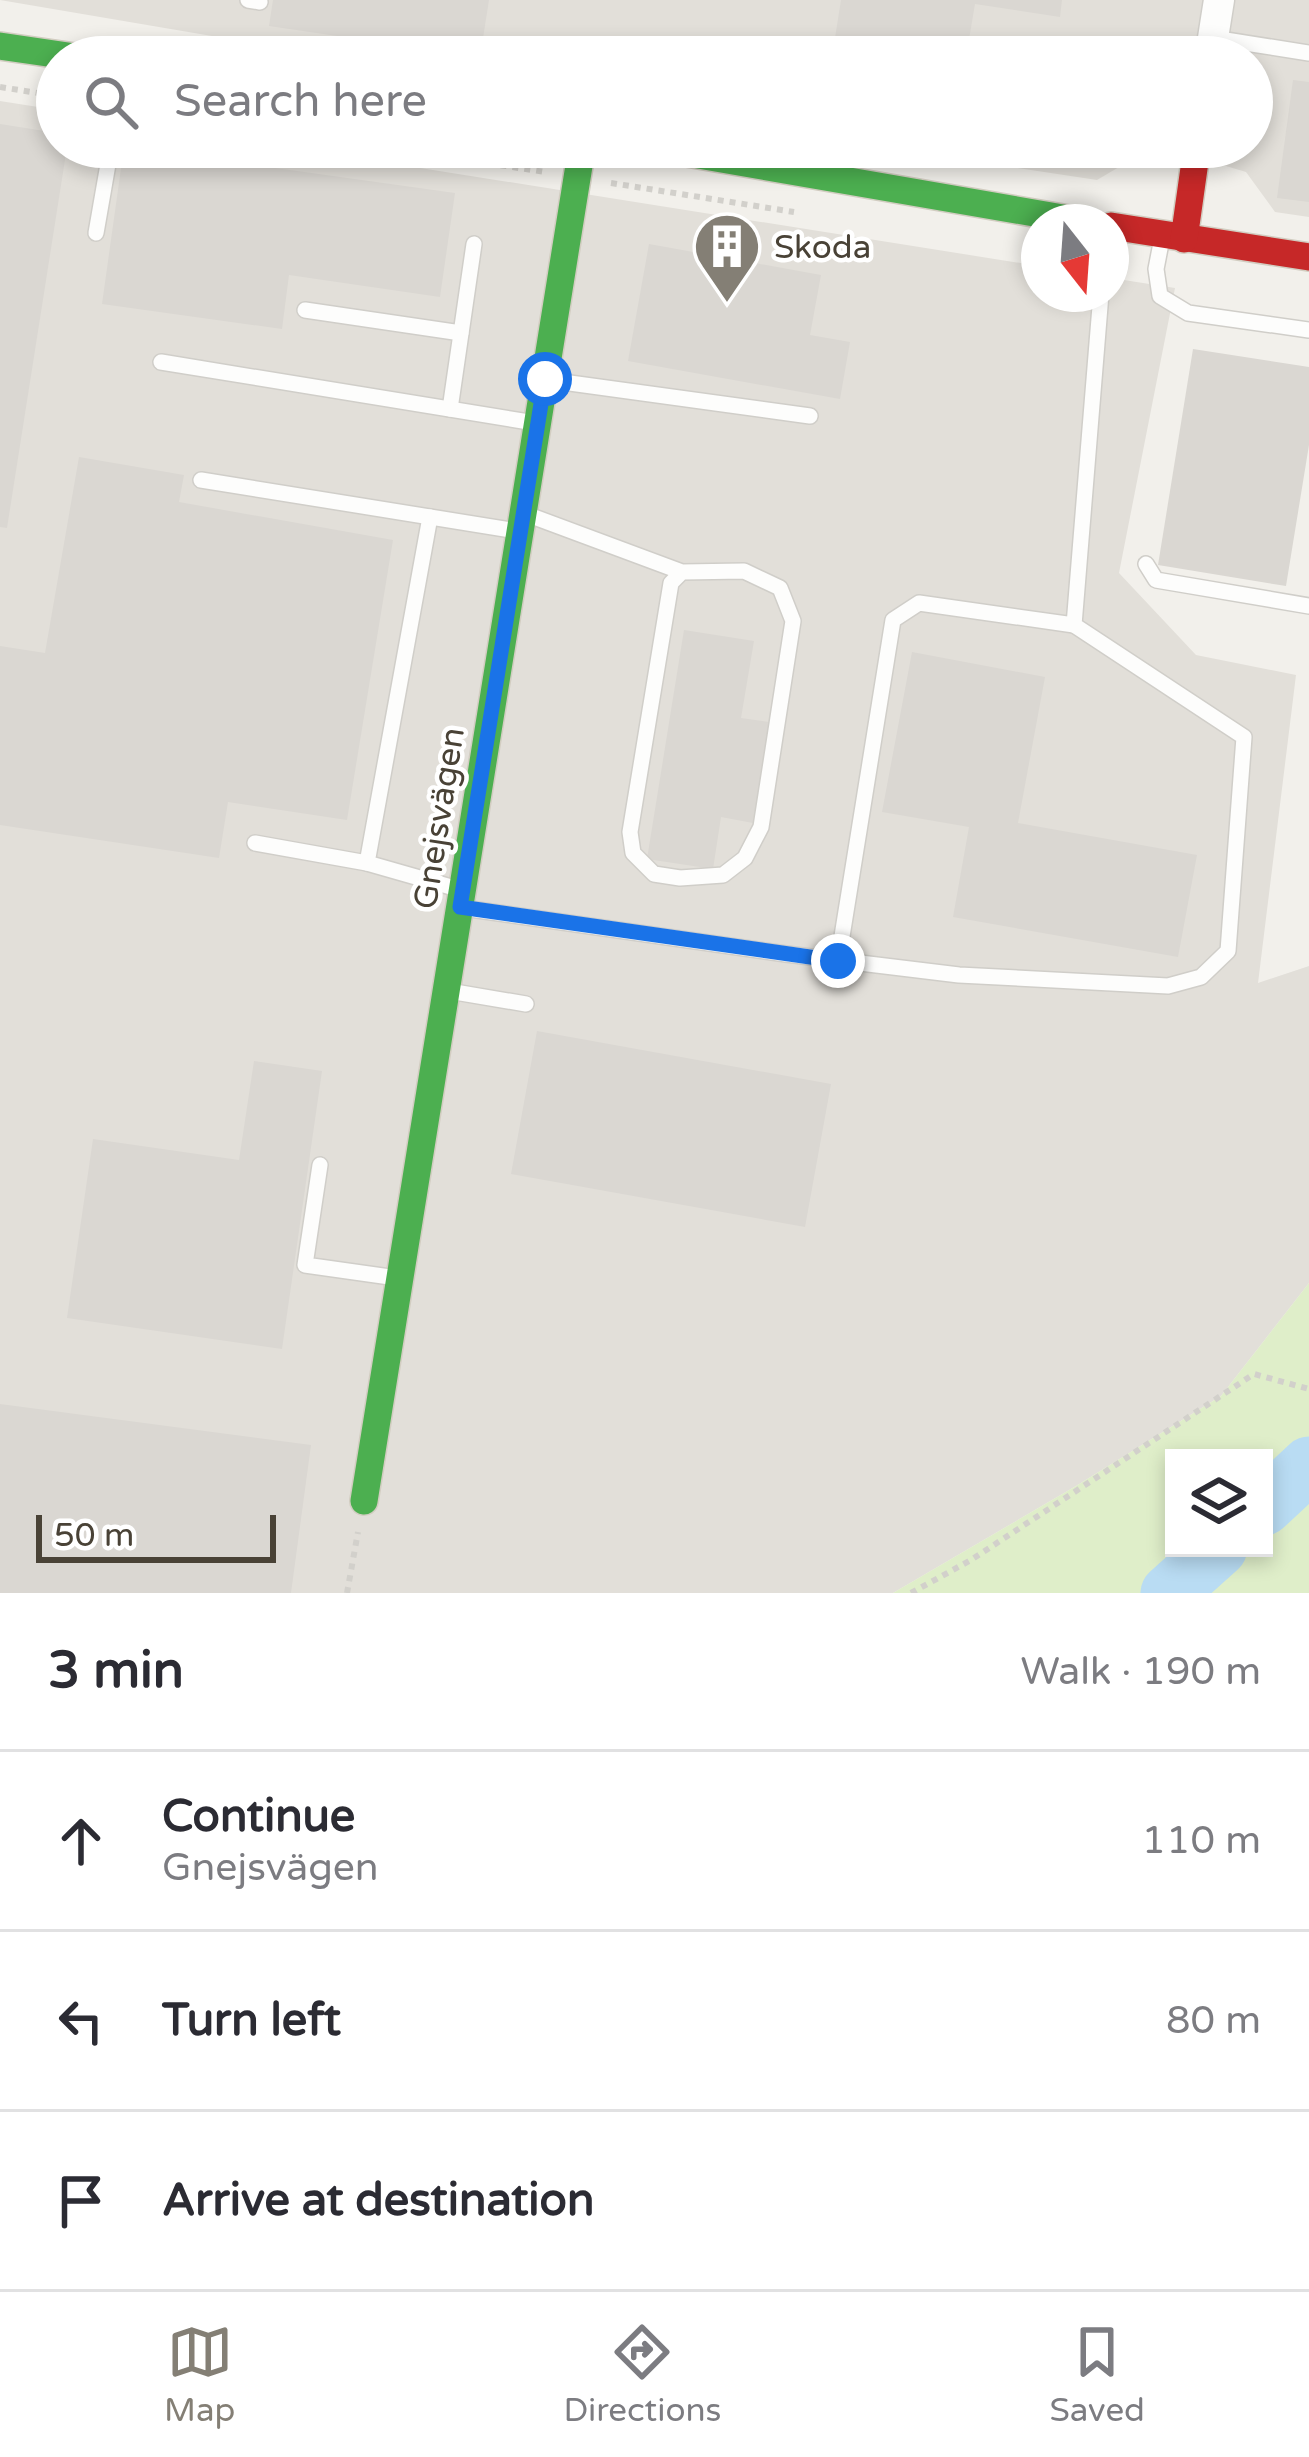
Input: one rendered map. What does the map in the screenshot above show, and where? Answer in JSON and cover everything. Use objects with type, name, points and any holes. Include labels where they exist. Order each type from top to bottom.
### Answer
[{"type":"street","points":[[1213,36],[1219,0]]},
{"type":"street","points":[[0,46],[36,51]]},
{"type":"street","name":"Gnejsvägen","points":[[364,1501],[578,168]]},
{"type":"street","points":[[774,168],[1021,211]]},
{"type":"street","points":[[1173,237],[1191,168]]},
{"type":"street","points":[[1129,229],[1309,257]]},
{"type":"lane","points":[[1273,51],[1309,53]]},
{"type":"lane","points":[[96,233],[107,168]]},
{"type":"lane","points":[[1173,237],[1156,269],[1160,296],[1188,313],[1309,330]]},
{"type":"lane","points":[[450,410],[474,244]]},
{"type":"lane","points":[[305,310],[461,332]]},
{"type":"lane","points":[[1074,625],[1100,312]]},
{"type":"lane","points":[[161,362],[538,424]]},
{"type":"lane","points":[[545,379],[810,416]]},
{"type":"lane","points":[[201,480],[430,517],[522,522],[682,572],[744,571],[780,589],[793,622],[760,827],[745,858],[723,875],[680,878],[654,874],[633,853],[630,832],[671,583],[682,572]]},
{"type":"lane","points":[[367,863],[430,517]]},
{"type":"lane","points":[[1146,564],[1156,580],[1309,606]]},
{"type":"lane","points":[[255,843],[367,863],[461,898],[838,961],[959,975],[1168,986],[1202,977],[1228,951],[1244,737],[1074,625],[919,603],[893,620],[838,961]]},
{"type":"lane","points":[[446,991],[526,1004]]},
{"type":"lane","points":[[320,1165],[305,1265],[400,1279]]},
{"type":"path","points":[[0,87],[36,93]]},
{"type":"path","points":[[518,168],[812,215]]},
{"type":"path","points":[[911,1593],[970,1560],[1254,1374],[1309,1389]]},
{"type":"path","points":[[347,1593],[364,1501]]},
{"type":"shaded area","points":[[0,0],[1309,0],[1309,217],[1275,212],[1246,172],[1233,168],[1273,168],[1273,36],[212,36]]},
{"type":"shaded area","points":[[0,101],[36,107],[36,168],[421,168],[1021,263],[1021,312],[1129,312],[1129,281],[1175,288],[1119,573],[1196,655],[1296,675],[1258,983],[1309,966],[1309,1283],[1221,1396],[893,1593],[0,1593]]},
{"type":"shaded area","points":[[1018,168],[1117,168],[1097,180]]},
{"type":"green space","points":[[1309,1283],[1309,1593],[893,1593],[1221,1396]]},
{"type":"building","points":[[273,0],[489,0],[483,36],[337,36],[269,26]]},
{"type":"building","points":[[841,0],[1062,0],[1060,17],[975,4],[970,36],[835,36]]},
{"type":"building","points":[[1293,80],[1309,82],[1309,202],[1277,198]]},
{"type":"building","points":[[0,124],[36,130],[36,168],[64,168],[7,528],[0,527]]},
{"type":"building","points":[[121,168],[275,168],[455,193],[440,297],[289,275],[282,329],[102,304]]},
{"type":"building","name":"Skoda","points":[[649,244],[821,275],[810,335],[850,342],[840,399],[628,361]]},
{"type":"building","points":[[1193,349],[1309,367],[1309,445],[1286,586],[1158,565]]},
{"type":"building","points":[[79,457],[184,475],[179,502],[393,540],[347,820],[228,802],[219,858],[0,825],[0,646],[45,653]]},
{"type":"building","points":[[684,630],[754,641],[741,718],[769,722],[753,823],[721,817],[713,869],[647,859]]},
{"type":"building","points":[[912,652],[1045,677],[1018,823],[1197,855],[1178,957],[953,917],[969,827],[882,812]]},
{"type":"building","points":[[537,1031],[831,1084],[805,1227],[511,1174]]},
{"type":"building","points":[[254,1061],[322,1071],[282,1349],[67,1318],[93,1139],[239,1160]]},
{"type":"building","points":[[0,1404],[311,1445],[291,1593],[0,1593]]},
{"type":"waterway","points":[[1273,1499],[1309,1465]]},
{"type":"waterway","points":[[1169,1593],[1209,1557]]},
{"type":"traffic: fast","points":[[0,46],[36,51]]},
{"type":"traffic: fast","points":[[364,1501],[579,168]]},
{"type":"traffic: fast","points":[[774,168],[1021,211]]},
{"type":"traffic: jam","points":[[1184,239],[1194,168]]},
{"type":"traffic: jam","points":[[1129,229],[1309,257]]},
{"type":"place","name":"Skoda","points":[[727,305]]},
{"type":"route","points":[[545,379],[460,907],[838,961]]}]
